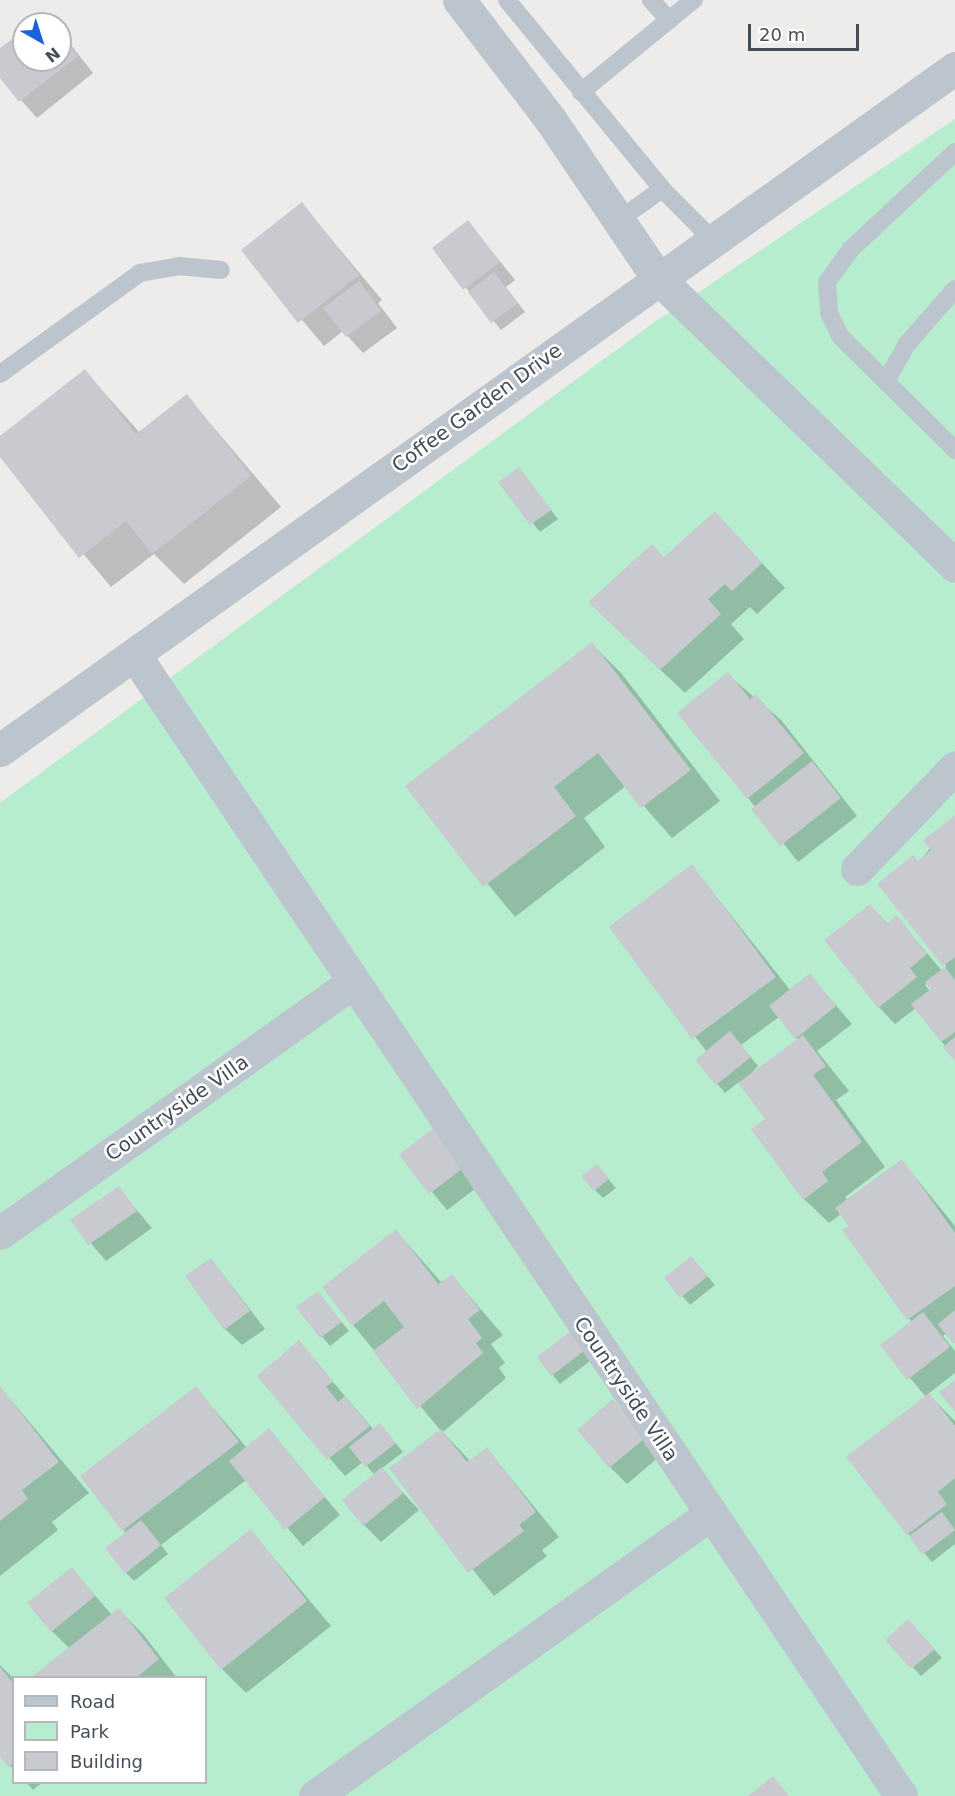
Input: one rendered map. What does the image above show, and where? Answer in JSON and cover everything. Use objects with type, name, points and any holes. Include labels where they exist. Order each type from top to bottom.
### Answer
[{"type":"street","points":[[459,0],[619,220],[657,277],[955,566]]},
{"type":"street","name":"Coffee Garden Drive","points":[[3,742],[136,657],[711,238],[955,68]]},
{"type":"street","name":"Countryside Villa","points":[[136,657],[900,1796]]},
{"type":"street","points":[[856,869],[955,767]]},
{"type":"street","name":"Countryside Villa","points":[[0,1233],[353,982]]},
{"type":"street","points":[[315,1796],[710,1514]]},
{"type":"lane","points":[[507,0],[662,189],[711,238]]},
{"type":"lane","points":[[651,0],[669,21]]},
{"type":"lane","points":[[581,92],[694,0]]},
{"type":"lane","points":[[955,153],[851,249],[827,282],[829,313],[840,336],[955,450]]},
{"type":"lane","points":[[619,220],[662,189]]},
{"type":"lane","points":[[0,374],[140,273],[179,266],[221,270]]},
{"type":"lane","points":[[886,381],[907,344],[955,289]]},
{"type":"green space","points":[[955,119],[955,1796],[0,1796],[0,803],[653,323]]},
{"type":"building","points":[[12,39],[12,72],[57,72],[19,102],[0,78],[0,48]]},
{"type":"building","points":[[72,48],[78,56],[72,61]]},
{"type":"building","points":[[302,202],[359,275],[298,323],[241,250]]},
{"type":"building","points":[[468,220],[500,262],[463,290],[432,248]]},
{"type":"building","points":[[494,272],[518,303],[491,323],[468,292]]},
{"type":"building","points":[[359,281],[381,311],[346,337],[323,308]]},
{"type":"building","points":[[85,369],[136,434],[187,394],[251,476],[152,554],[126,521],[79,558],[0,457],[0,436]]},
{"type":"building","points":[[519,467],[551,510],[530,525],[498,482]]},
{"type":"building","points":[[715,511],[762,563],[732,591],[725,584],[708,599],[721,614],[660,670],[588,602],[652,544],[664,557]]},
{"type":"building","points":[[592,642],[691,770],[641,808],[598,753],[554,787],[576,816],[483,887],[405,786]]},
{"type":"building","points":[[728,672],[750,699],[756,694],[804,753],[747,799],[677,713]]},
{"type":"building","points":[[812,761],[841,798],[780,846],[751,809]]},
{"type":"building","points":[[955,815],[955,957],[943,966],[877,884],[913,855],[918,861],[931,850],[923,840]]},
{"type":"building","points":[[692,864],[776,977],[692,1039],[609,927]]},
{"type":"building","points":[[870,904],[887,924],[897,915],[927,954],[910,968],[917,977],[878,1008],[824,940]]},
{"type":"building","points":[[945,967],[955,980],[955,1032],[941,1042],[911,1004],[931,989],[925,982]]},
{"type":"building","points":[[810,973],[836,1006],[795,1039],[769,1006]]},
{"type":"building","points":[[730,1031],[751,1057],[716,1085],[695,1060]]},
{"type":"building","points":[[803,1035],[826,1066],[813,1075],[862,1142],[822,1172],[828,1181],[803,1200],[751,1129],[765,1119],[738,1083]]},
{"type":"building","points":[[955,1037],[955,1061],[943,1047]]},
{"type":"building","points":[[441,1122],[471,1162],[429,1194],[399,1155]]},
{"type":"building","points":[[902,1159],[955,1233],[955,1286],[907,1320],[842,1230],[849,1226],[835,1208]]},
{"type":"building","points":[[597,1164],[609,1179],[594,1191],[581,1176]]},
{"type":"building","points":[[119,1186],[137,1211],[88,1245],[70,1220]]},
{"type":"building","points":[[396,1229],[438,1284],[452,1274],[480,1310],[468,1319],[482,1338],[476,1343],[483,1353],[417,1409],[373,1351],[404,1327],[384,1301],[352,1326],[322,1287]]},
{"type":"building","points":[[691,1256],[708,1276],[680,1298],[664,1278]]},
{"type":"building","points":[[211,1258],[250,1311],[224,1330],[185,1276]]},
{"type":"building","points":[[318,1291],[342,1322],[320,1338],[296,1307]]},
{"type":"building","points":[[955,1310],[955,1342],[953,1344],[938,1324]]},
{"type":"building","points":[[923,1312],[950,1347],[907,1380],[880,1345]]},
{"type":"building","points":[[576,1327],[591,1346],[551,1376],[537,1357]]},
{"type":"building","points":[[299,1340],[333,1381],[326,1387],[338,1402],[345,1396],[370,1426],[327,1460],[257,1376]]},
{"type":"building","points":[[955,1380],[955,1412],[939,1392]]},
{"type":"building","points":[[0,1386],[59,1462],[22,1490],[28,1499],[0,1521]]},
{"type":"building","points":[[196,1386],[239,1442],[122,1531],[80,1476]]},
{"type":"building","points":[[929,1393],[955,1426],[955,1478],[938,1492],[947,1504],[907,1535],[846,1457]]},
{"type":"building","points":[[613,1399],[645,1438],[609,1468],[577,1430]]},
{"type":"building","points":[[380,1423],[396,1443],[365,1467],[349,1447]]},
{"type":"building","points":[[269,1428],[325,1497],[285,1530],[229,1461]]},
{"type":"building","points":[[441,1429],[467,1462],[487,1447],[536,1512],[519,1525],[524,1531],[468,1573],[389,1468]]},
{"type":"building","points":[[382,1467],[403,1493],[363,1526],[342,1500]]},
{"type":"building","points":[[942,1512],[955,1530],[922,1555],[909,1536]]},
{"type":"building","points":[[141,1520],[161,1545],[125,1574],[105,1548]]},
{"type":"building","points":[[251,1529],[307,1601],[221,1670],[164,1598]]},
{"type":"building","points":[[72,1567],[95,1596],[51,1632],[27,1603]]},
{"type":"building","points":[[119,1608],[159,1659],[138,1676],[33,1676]]},
{"type":"building","points":[[908,1619],[935,1649],[911,1669],[885,1640]]},
{"type":"building","points":[[0,1667],[12,1682],[12,1764],[8,1767],[0,1757]]},
{"type":"building","points":[[773,1776],[789,1796],[748,1796]]}]
